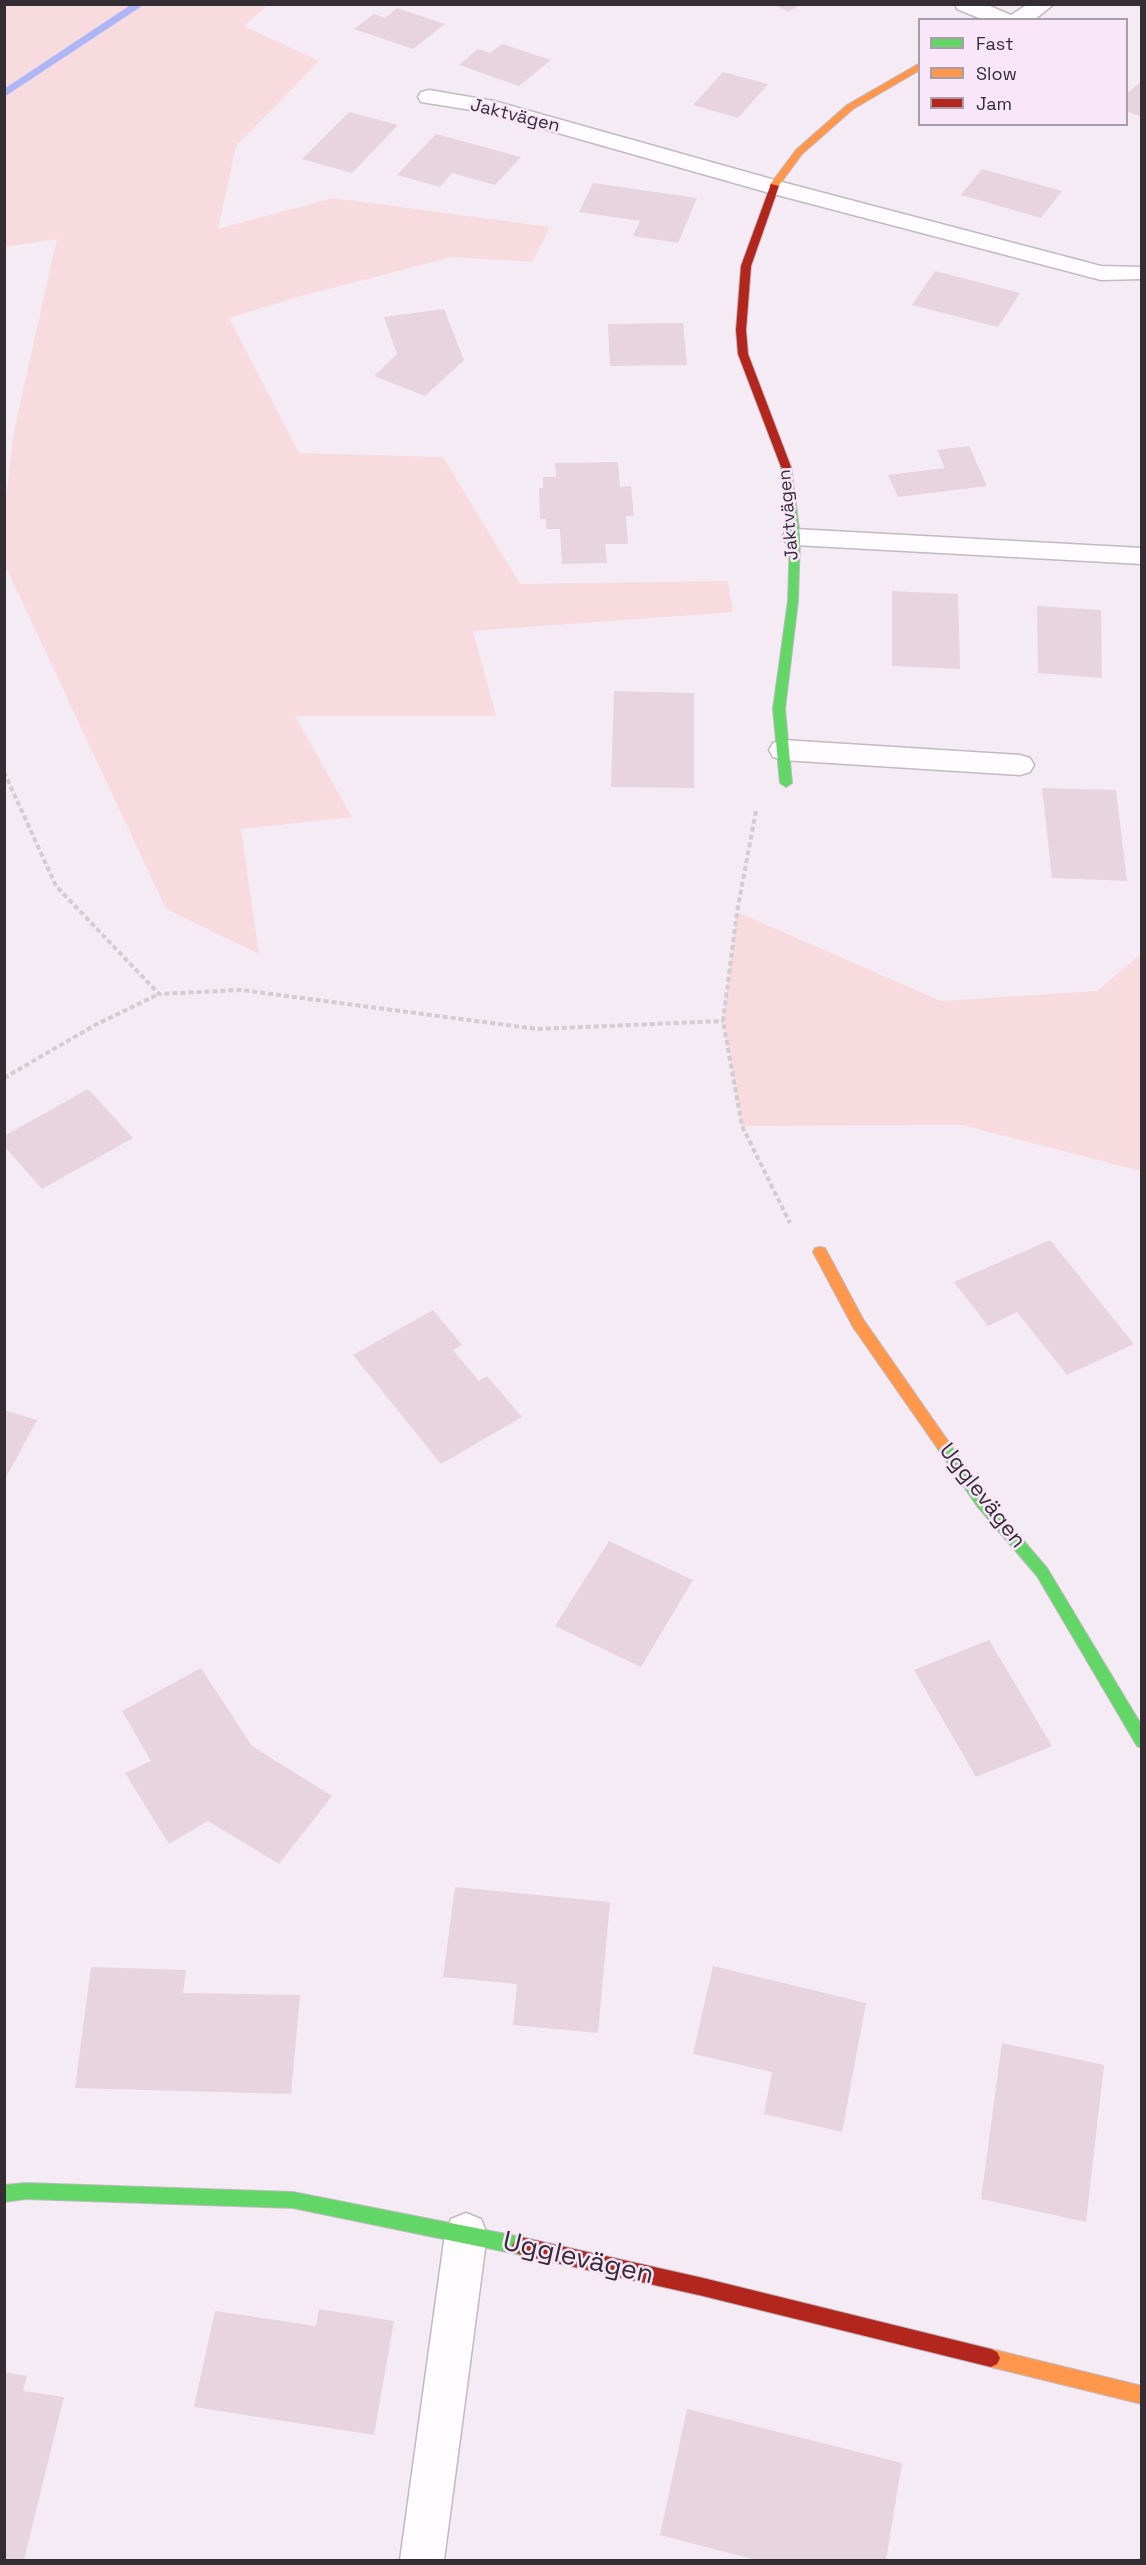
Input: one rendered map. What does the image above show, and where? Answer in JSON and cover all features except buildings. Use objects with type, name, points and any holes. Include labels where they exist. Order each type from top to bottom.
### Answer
[{"type":"street","points":[[965,4],[999,18]]},
{"type":"street","points":[[1021,18],[1044,4]]},
{"type":"street","name":"Jaktvägen","points":[[786,783],[779,709],[793,601],[795,537],[786,463],[743,354],[741,330],[746,266],[774,187],[799,152],[850,107],[918,67]]},
{"type":"street","name":"Jaktvägen","points":[[429,97],[486,106],[774,187],[1101,273],[1137,273]]},
{"type":"street","points":[[795,537],[1142,556]]},
{"type":"street","points":[[783,750],[1020,765]]},
{"type":"street","name":"Ugglevägen","points":[[820,1252],[858,1323],[982,1502],[1042,1572],[1142,1741]]},
{"type":"street","name":"Ugglevägen","points":[[4,2194],[26,2191],[293,2200],[466,2234],[703,2287],[1142,2395]]},
{"type":"street","points":[[422,2560],[466,2234]]},
{"type":"path","points":[[4,772],[56,886],[159,994]]},
{"type":"path","points":[[786,783],[758,801],[736,912],[723,1022],[742,1126],[791,1226],[820,1252]]},
{"type":"path","points":[[4,1078],[95,1025],[159,994],[241,990],[537,1029],[723,1022]]},
{"type":"shaded area","points":[[5,4],[268,5],[244,26],[319,61],[236,146],[218,229],[333,198],[550,227],[532,262],[452,257],[301,296],[229,318],[299,453],[443,457],[520,584],[728,581],[733,612],[473,631],[496,716],[295,716],[352,817],[241,829],[259,954],[166,909],[5,565],[5,505],[14,431],[57,239],[5,247]]},
{"type":"shaded area","points":[[737,912],[941,1001],[1097,991],[1141,954],[1141,1171],[962,1125],[742,1126],[723,1021]]},
{"type":"waterway","points":[[4,94],[140,4]]},
{"type":"traffic: fast","points":[[786,467],[795,537],[793,601],[779,709],[786,783]]},
{"type":"traffic: fast","points":[[943,1445],[982,1502],[1042,1572],[1142,1741]]},
{"type":"traffic: fast","points":[[4,2194],[26,2191],[293,2200],[521,2246]]},
{"type":"traffic: slow","points":[[774,186],[799,152],[850,107],[918,67]]},
{"type":"traffic: slow","points":[[820,1252],[858,1323],[943,1445]]},
{"type":"traffic: slow","points":[[991,2358],[1142,2395]]},
{"type":"traffic: jam","points":[[774,186],[746,266],[741,330],[743,354],[786,467]]},
{"type":"traffic: jam","points":[[521,2246],[703,2287],[991,2358]]}]
